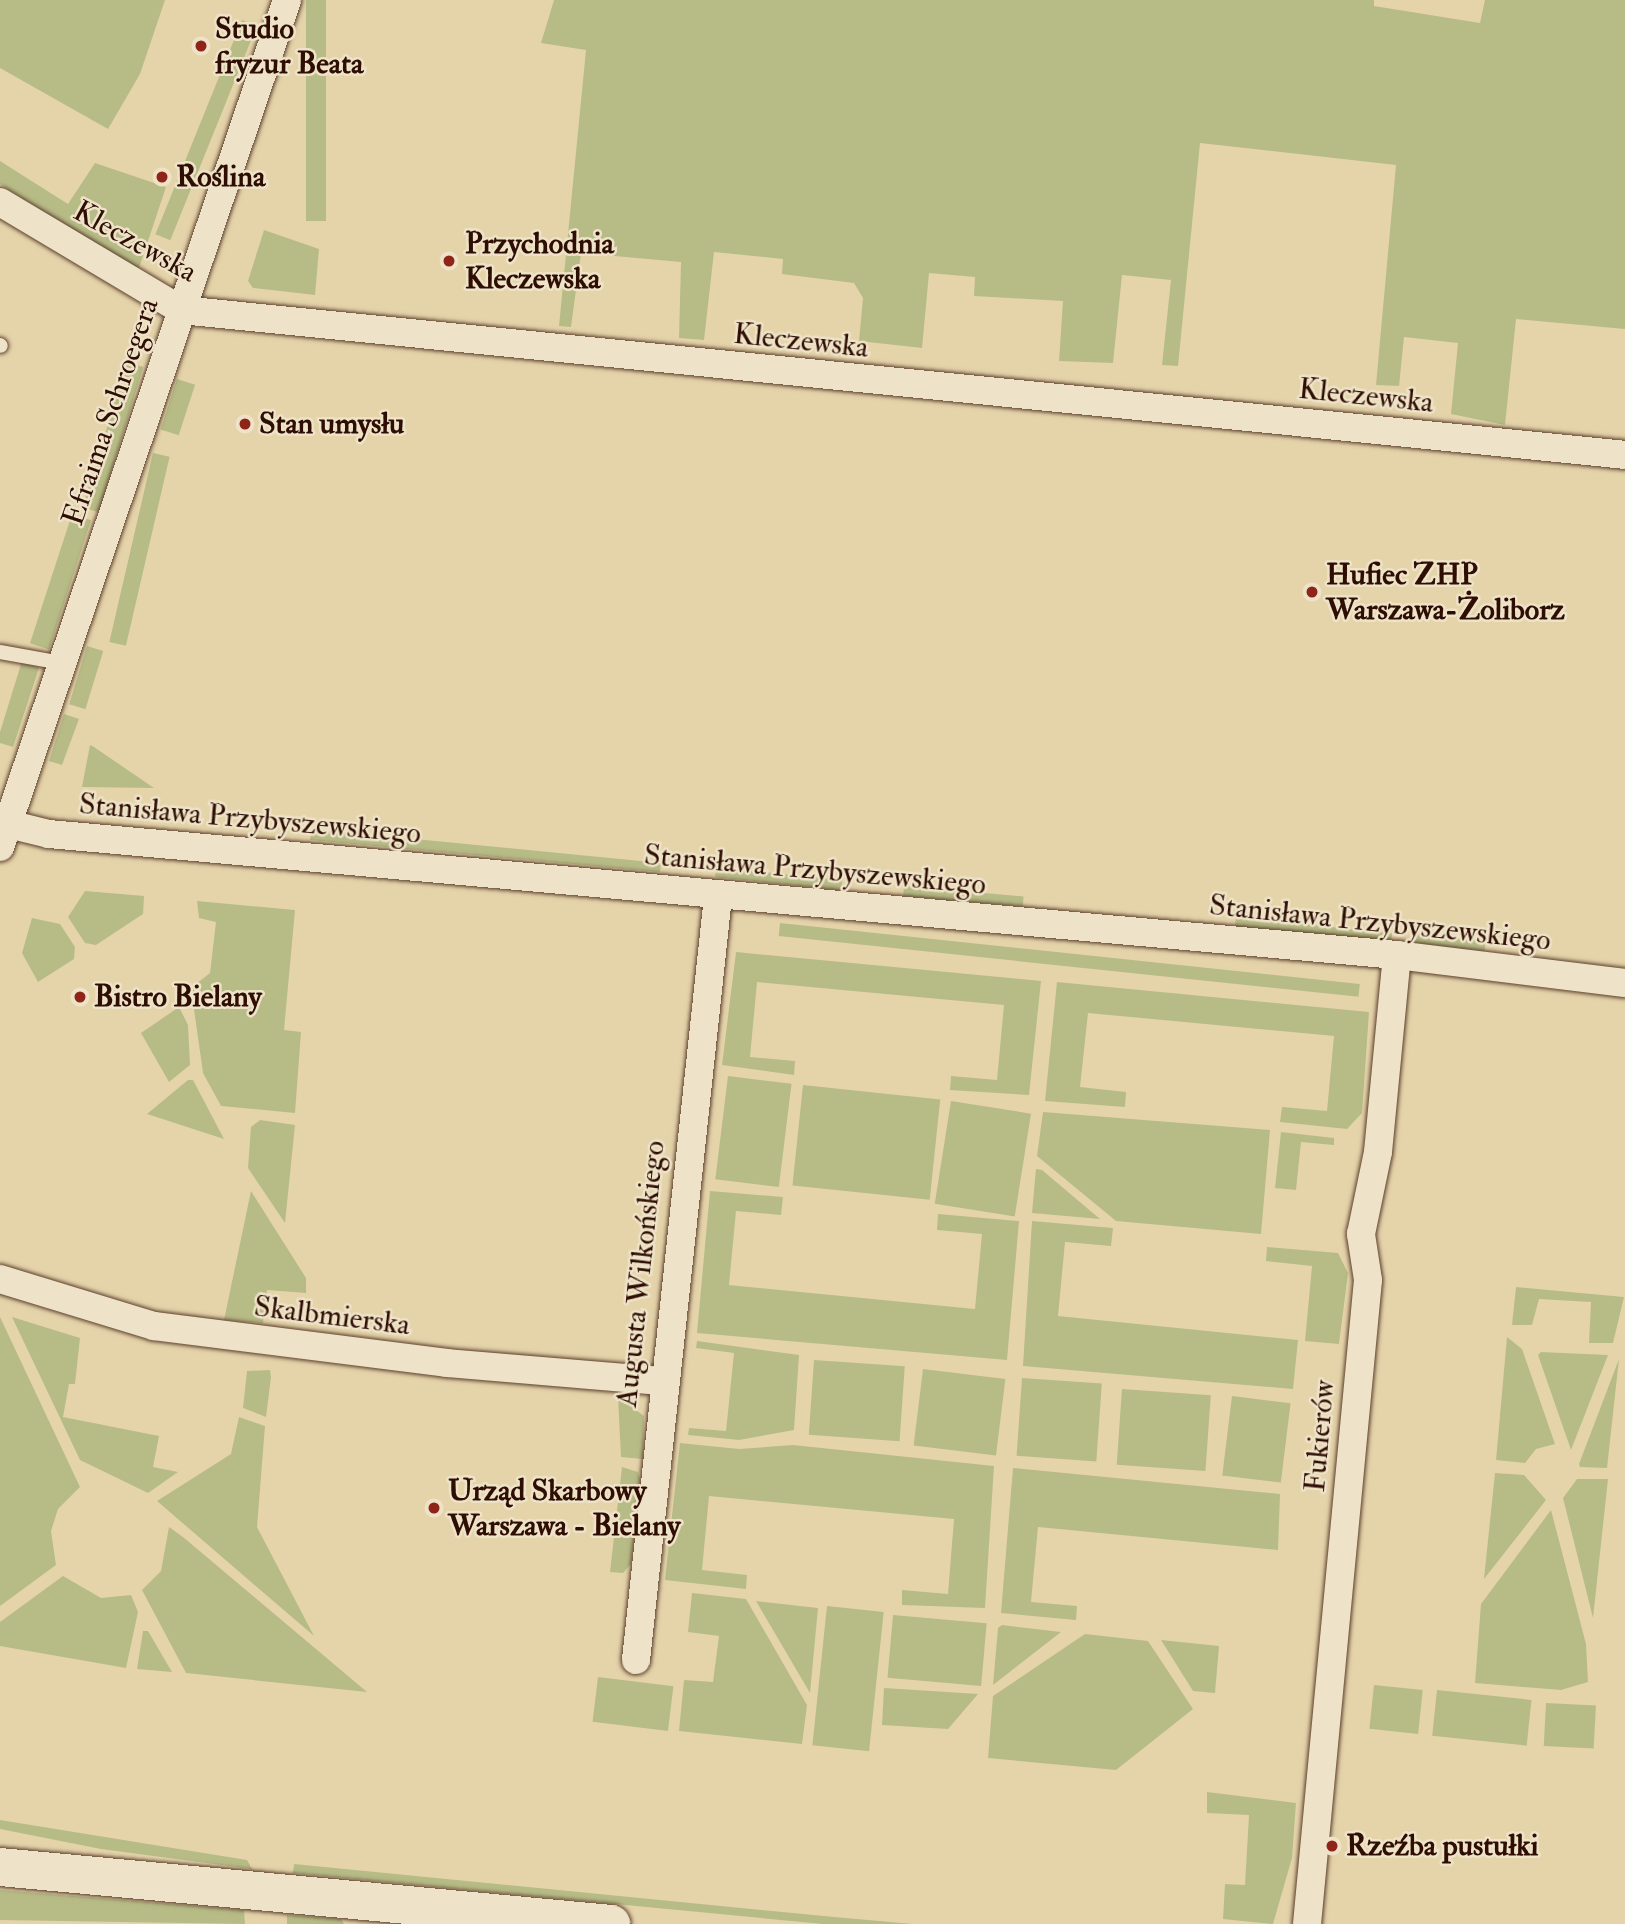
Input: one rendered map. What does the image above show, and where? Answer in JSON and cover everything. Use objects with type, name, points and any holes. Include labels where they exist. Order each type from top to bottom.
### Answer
[{"type":"main road","points":[[0,1867],[611,1924]]},
{"type":"street","name":"Efraima Schroegera","points":[[2,831],[287,0]]},
{"type":"street","name":"Kleczewska","points":[[0,202],[181,310],[1625,455]]},
{"type":"street","name":"Stanisława Przybyszewskiego","points":[[2,831],[1397,955],[1625,983]]},
{"type":"street","name":"Augusta Wilkońskiego","points":[[636,1660],[662,1381],[718,896]]},
{"type":"street","name":"Fukierów","points":[[1307,1924],[1368,1280],[1361,1234],[1378,1152],[1397,955]]},
{"type":"street","name":"Skalbmierska","points":[[0,1279],[73,1305],[178,1330],[662,1381]]},
{"type":"street","points":[[368,1924],[402,1906]]},
{"type":"lane","points":[[0,652],[61,663]]},
{"type":"green space","points":[[0,0],[165,0],[140,74],[108,129],[0,68]]},
{"type":"green space","points":[[306,0],[326,0],[326,221],[306,221]]},
{"type":"green space","points":[[554,0],[1374,0],[1374,6],[1480,23],[1485,0],[1625,0],[1625,329],[1516,319],[1505,425],[1451,414],[1458,343],[1404,337],[1399,386],[1376,385],[1396,165],[1200,143],[1178,366],[1162,365],[1171,280],[1122,275],[1113,363],[1059,361],[1063,301],[974,296],[975,277],[929,273],[922,348],[859,341],[863,298],[854,283],[782,274],[783,259],[714,252],[704,340],[679,338],[681,262],[581,253],[571,327],[559,326],[586,50],[541,43]]},
{"type":"green space","points":[[242,20],[257,26],[170,240],[155,234]]},
{"type":"green space","points":[[0,161],[68,204],[95,163],[166,187],[138,271],[0,184]]},
{"type":"green space","points":[[264,230],[319,249],[315,295],[253,288],[248,281]]},
{"type":"green space","points":[[127,362],[143,367],[99,512],[83,507]]},
{"type":"green space","points":[[177,379],[195,385],[179,435],[161,429]]},
{"type":"green space","points":[[153,453],[170,457],[126,646],[109,642]]},
{"type":"green space","points":[[72,514],[91,520],[49,650],[30,643]]},
{"type":"green space","points":[[87,646],[103,651],[85,709],[69,704]]},
{"type":"green space","points":[[22,661],[39,668],[13,747],[0,743],[0,732]]},
{"type":"green space","points":[[64,714],[79,719],[62,765],[49,761]]},
{"type":"green space","points":[[90,745],[94,747],[154,788],[82,787]]},
{"type":"green space","points":[[312,829],[661,863],[660,872],[310,840]]},
{"type":"green space","points":[[716,867],[842,880],[841,890],[715,877]]},
{"type":"green space","points":[[904,886],[1024,896],[1023,906],[903,896]]},
{"type":"green space","points":[[85,891],[144,896],[143,914],[96,945],[85,943],[68,917]]},
{"type":"green space","points":[[197,901],[295,910],[284,1030],[301,1032],[295,1113],[221,1106],[203,1073],[191,988],[210,973],[216,922],[199,918]]},
{"type":"green space","points":[[1236,917],[1392,933],[1391,943],[1235,927]]},
{"type":"green space","points":[[32,918],[60,924],[75,947],[74,959],[38,982],[22,953]]},
{"type":"green space","points":[[780,923],[1360,984],[1358,997],[779,936]]},
{"type":"green space","points":[[1414,934],[1486,942],[1485,951],[1413,944]]},
{"type":"green space","points":[[736,952],[1041,981],[1029,1095],[950,1090],[951,1076],[997,1080],[1004,1005],[757,982],[750,1057],[795,1061],[794,1075],[722,1065]]},
{"type":"green space","points":[[1057,982],[1369,1012],[1362,1113],[1347,1129],[1280,1122],[1282,1107],[1327,1111],[1334,1036],[1088,1013],[1080,1087],[1126,1092],[1125,1107],[1045,1101]]},
{"type":"green space","points":[[179,1007],[188,1025],[190,1065],[169,1082],[141,1033]]},
{"type":"green space","points":[[728,1076],[792,1084],[779,1187],[715,1179]]},
{"type":"green space","points":[[188,1080],[193,1080],[224,1139],[147,1114]]},
{"type":"green space","points":[[803,1085],[940,1099],[930,1200],[792,1185]]},
{"type":"green space","points":[[951,1101],[1031,1114],[1015,1216],[935,1204]]},
{"type":"green space","points":[[1043,1112],[1270,1130],[1261,1234],[1116,1221],[1037,1156]]},
{"type":"green space","points":[[260,1120],[295,1125],[285,1223],[248,1168],[251,1127]]},
{"type":"green space","points":[[1281,1132],[1334,1138],[1334,1145],[1301,1142],[1296,1190],[1275,1188]]},
{"type":"green space","points":[[1036,1169],[1042,1170],[1100,1219],[1032,1213]]},
{"type":"green space","points":[[251,1191],[306,1278],[306,1293],[267,1290],[263,1323],[224,1320]]},
{"type":"green space","points":[[710,1191],[783,1197],[781,1215],[736,1211],[729,1285],[975,1309],[982,1234],[937,1230],[938,1214],[1019,1221],[1007,1360],[697,1333]]},
{"type":"green space","points":[[1032,1221],[1113,1228],[1111,1246],[1065,1242],[1058,1316],[1298,1340],[1293,1389],[1023,1366]]},
{"type":"green space","points":[[1267,1247],[1338,1253],[1348,1273],[1339,1344],[1305,1341],[1312,1266],[1266,1261]]},
{"type":"green space","points":[[1516,1287],[1624,1297],[1613,1343],[1589,1343],[1591,1302],[1539,1299],[1532,1325],[1512,1325]]},
{"type":"green space","points":[[0,1317],[80,1487],[58,1509],[51,1531],[56,1565],[0,1606]]},
{"type":"green space","points":[[12,1317],[80,1338],[75,1384],[69,1384],[63,1417],[159,1436],[153,1467],[178,1472],[148,1493],[80,1460]]},
{"type":"green space","points":[[1507,1337],[1522,1349],[1555,1444],[1536,1449],[1525,1463],[1496,1460]]},
{"type":"green space","points":[[697,1341],[799,1355],[794,1430],[739,1440],[688,1435],[689,1428],[726,1431],[734,1353],[696,1348]]},
{"type":"green space","points":[[1541,1352],[1608,1355],[1571,1450],[1538,1355]]},
{"type":"green space","points":[[1619,1359],[1607,1468],[1580,1467],[1579,1464]]},
{"type":"green space","points":[[814,1360],[905,1366],[900,1441],[809,1435]]},
{"type":"green space","points":[[923,1369],[1005,1379],[996,1456],[914,1445]]},
{"type":"green space","points":[[270,1370],[266,1417],[243,1408],[247,1371]]},
{"type":"green space","points":[[1022,1378],[1102,1384],[1096,1461],[1017,1456]]},
{"type":"green space","points":[[1122,1389],[1211,1395],[1205,1471],[1117,1465]]},
{"type":"green space","points":[[1232,1396],[1291,1403],[1281,1483],[1222,1475]]},
{"type":"green space","points":[[618,1397],[644,1416],[643,1459],[621,1457]]},
{"type":"green space","points":[[239,1417],[265,1426],[257,1527],[314,1636],[157,1501],[231,1454]]},
{"type":"green space","points":[[680,1443],[739,1449],[793,1445],[994,1466],[985,1608],[902,1605],[902,1590],[948,1594],[954,1519],[709,1496],[702,1570],[747,1575],[746,1589],[665,1580]]},
{"type":"green space","points":[[622,1467],[638,1472],[641,1483],[631,1564],[623,1573],[610,1572]]},
{"type":"green space","points":[[1013,1468],[1280,1494],[1278,1550],[1038,1527],[1031,1602],[1077,1606],[1076,1620],[1001,1613]]},
{"type":"green space","points":[[1495,1473],[1524,1475],[1546,1500],[1484,1579]]},
{"type":"green space","points":[[1577,1479],[1608,1479],[1593,1618],[1563,1498]]},
{"type":"green space","points":[[1551,1510],[1586,1644],[1588,1682],[1561,1690],[1475,1683],[1481,1604]]},
{"type":"green space","points":[[169,1527],[367,1692],[186,1673],[142,1590],[161,1571]]},
{"type":"green space","points":[[63,1576],[101,1598],[131,1595],[138,1612],[126,1668],[0,1646],[0,1622]]},
{"type":"green space","points":[[692,1593],[746,1599],[807,1705],[802,1744],[679,1731],[684,1680],[713,1682],[719,1636],[688,1632]]},
{"type":"green space","points":[[756,1601],[818,1608],[810,1693]]},
{"type":"green space","points":[[827,1606],[884,1612],[869,1751],[812,1745]]},
{"type":"green space","points":[[893,1615],[987,1623],[981,1686],[888,1678]]},
{"type":"green space","points":[[1002,1625],[1061,1632],[993,1685],[998,1628]]},
{"type":"green space","points":[[143,1631],[148,1631],[172,1672],[137,1669]]},
{"type":"green space","points":[[1085,1634],[1148,1641],[1193,1709],[1116,1770],[988,1758],[993,1696]]},
{"type":"green space","points":[[1161,1640],[1219,1646],[1215,1693],[1193,1691]]},
{"type":"green space","points":[[598,1677],[673,1686],[668,1731],[593,1722]]},
{"type":"green space","points":[[1374,1685],[1423,1690],[1418,1734],[1369,1729]]},
{"type":"green space","points":[[884,1688],[978,1694],[948,1729],[882,1725]]},
{"type":"green space","points":[[1437,1690],[1531,1700],[1527,1746],[1432,1736]]},
{"type":"green space","points":[[1546,1703],[1596,1706],[1594,1749],[1544,1746]]},
{"type":"green space","points":[[1207,1792],[1296,1803],[1292,1858],[1273,1924],[1223,1919],[1225,1884],[1245,1885],[1249,1815],[1207,1813]]},
{"type":"green space","points":[[0,1820],[247,1860],[252,1869],[101,1849],[0,1829]]},
{"type":"green space","points":[[294,1864],[913,1924],[823,1924],[293,1873]]},
{"type":"green space","points":[[0,1890],[244,1910],[245,1924],[0,1920]]},
{"type":"green space","points":[[287,1915],[341,1919],[344,1924],[287,1924]]},
{"type":"place","name":"Studio fryzur Beata","points":[[201,46]]},
{"type":"place","name":"Roślina","points":[[162,177]]},
{"type":"place","name":"Przychodnia Kleczewska","points":[[449,261]]},
{"type":"place","name":"Stan umysłu","points":[[245,424]]},
{"type":"place","name":"Hufiec ZHP Warszawa-Żoliborz","points":[[1312,592]]},
{"type":"place","name":"Bistro Bielany","points":[[80,997]]},
{"type":"place","name":"Urząd Skarbowy Warszawa - Bielany","points":[[434,1508]]},
{"type":"place","name":"Rzeźba pustułki","points":[[1332,1846]]}]
